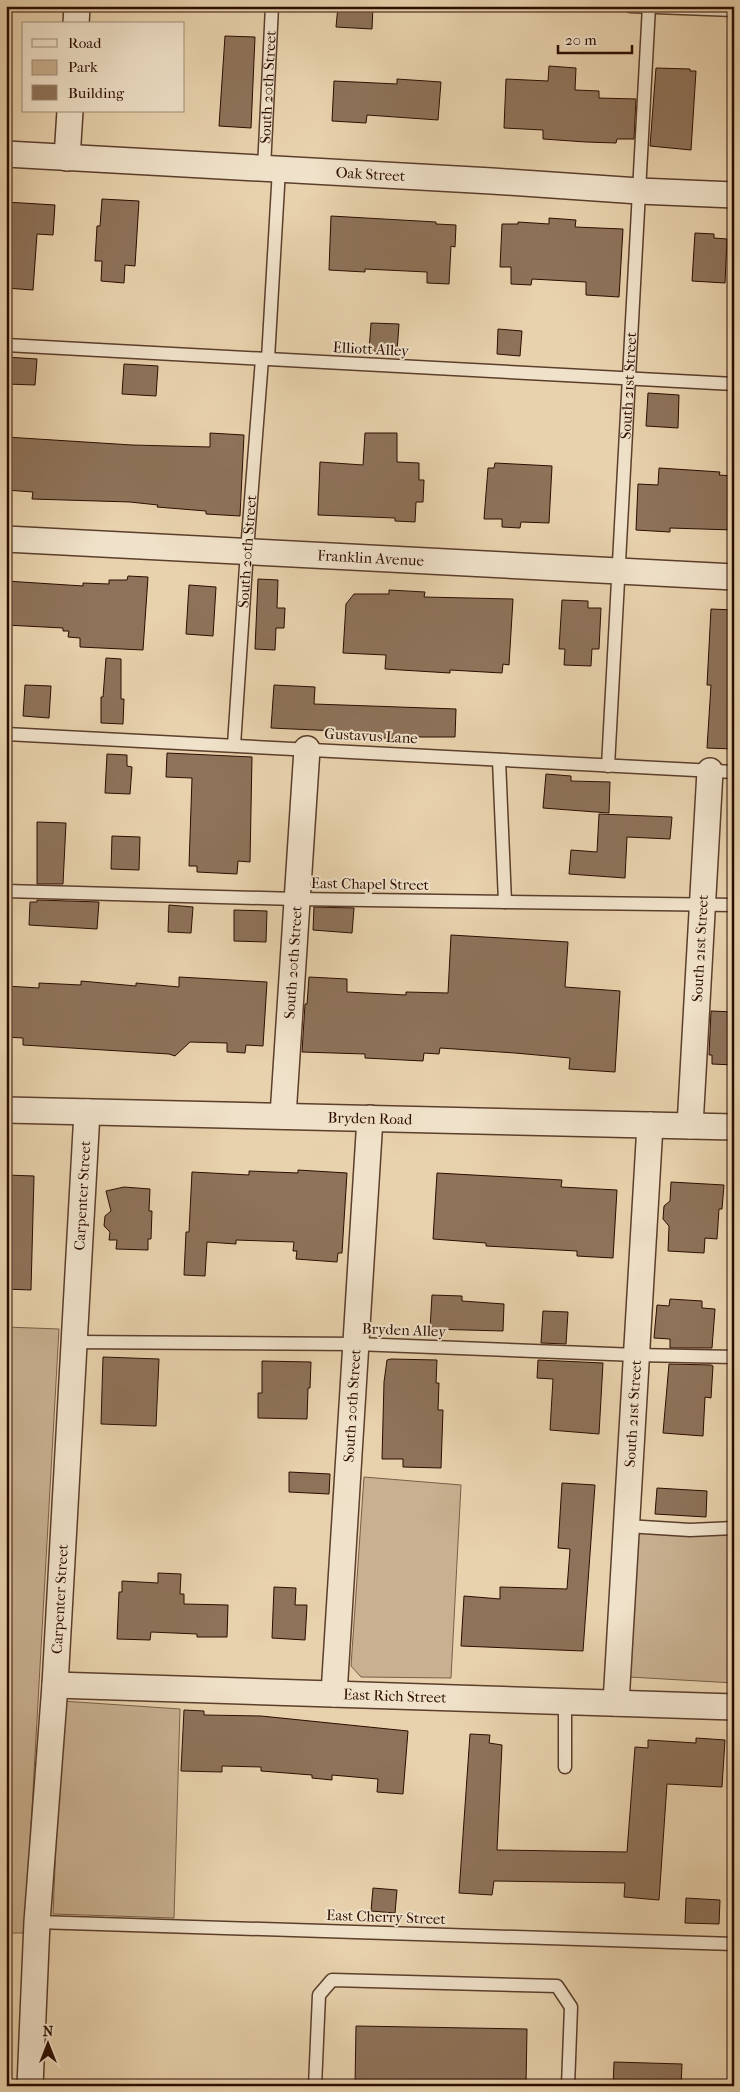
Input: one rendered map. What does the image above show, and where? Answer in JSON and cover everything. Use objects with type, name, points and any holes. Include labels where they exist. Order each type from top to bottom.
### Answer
[{"type":"street","points":[[76,22],[77,6]]},
{"type":"street","points":[[68,158],[70,112]]},
{"type":"street","name":"Oak Street","points":[[6,154],[734,195]]},
{"type":"street","name":"Franklin Avenue","points":[[6,539],[734,577]]},
{"type":"street","name":"South 20th Street","points":[[283,1116],[307,749]]},
{"type":"street","name":"South 21st Street","points":[[690,1126],[702,905],[722,772]]},
{"type":"street","name":"Bryden Road","points":[[6,1110],[734,1127]]},
{"type":"street","name":"Carpenter Street","points":[[30,2086],[37,1922],[55,1685],[87,1112]]},
{"type":"street","name":"South 20th Street","points":[[334,1694],[370,1118]]},
{"type":"street","name":"South 21st Street","points":[[616,1703],[650,1125]]},
{"type":"street","name":"East Rich Street","points":[[55,1685],[734,1707]]},
{"type":"lane","name":"South 20th Street","points":[[234,745],[247,551],[265,359],[271,169],[272,6]]},
{"type":"lane","points":[[630,6],[734,10]]},
{"type":"lane","name":"South 21st Street","points":[[608,766],[648,7]]},
{"type":"lane","name":"Elliott Alley","points":[[6,345],[734,384]]},
{"type":"lane","name":"Gustavus Lane","points":[[6,734],[722,772]]},
{"type":"lane","points":[[499,760],[505,902]]},
{"type":"lane","name":"East Chapel Street","points":[[6,891],[296,899],[734,905]]},
{"type":"lane","name":"Bryden Alley","points":[[73,1342],[356,1344],[734,1357]]},
{"type":"lane","points":[[627,1526],[690,1530],[734,1528]]},
{"type":"lane","points":[[565,1701],[565,1767]]},
{"type":"lane","name":"East Cherry Street","points":[[37,1922],[734,1944]]},
{"type":"lane","points":[[314,2086],[319,1995],[332,1980],[557,1986],[571,2007],[568,2086]]},
{"type":"green space","points":[[6,1327],[59,1329],[25,1933],[6,1933]]},
{"type":"green space","points":[[364,1477],[461,1485],[451,1678],[361,1677],[351,1666]]},
{"type":"green space","points":[[639,1528],[734,1530],[734,1683],[629,1677]]},
{"type":"green space","points":[[62,1701],[180,1709],[174,1918],[53,1914]]},
{"type":"building","points":[[338,6],[373,6],[372,29],[336,27]]},
{"type":"building","points":[[225,36],[255,37],[251,128],[219,126]]},
{"type":"building","points":[[549,66],[576,68],[575,90],[599,91],[599,98],[636,99],[634,139],[617,139],[616,143],[543,139],[543,130],[504,128],[506,79],[548,81]]},
{"type":"building","points":[[656,68],[690,69],[690,71],[696,71],[691,150],[650,146]]},
{"type":"building","points":[[397,79],[441,82],[438,120],[367,115],[366,123],[332,121],[334,81],[397,84]]},
{"type":"building","points":[[102,199],[139,201],[135,266],[125,265],[124,283],[101,281],[102,261],[95,261],[97,226],[100,226]]},
{"type":"building","points":[[6,202],[55,205],[53,235],[37,234],[33,290],[6,288]]},
{"type":"building","points":[[331,216],[436,222],[436,224],[456,225],[455,247],[451,246],[449,284],[427,283],[427,272],[365,269],[365,272],[329,270]]},
{"type":"building","points":[[549,218],[576,220],[575,227],[623,229],[619,297],[586,295],[586,282],[532,279],[531,285],[511,284],[511,267],[500,267],[502,224],[518,224],[518,222],[549,224]]},
{"type":"building","points":[[695,233],[714,234],[714,238],[727,239],[725,283],[692,281]]},
{"type":"building","points":[[371,323],[399,324],[397,352],[369,351]]},
{"type":"building","points":[[498,329],[522,331],[520,356],[497,354]]},
{"type":"building","points":[[6,357],[37,359],[35,385],[6,384]]},
{"type":"building","points":[[124,364],[158,366],[156,396],[122,394]]},
{"type":"building","points":[[648,393],[679,395],[678,428],[646,426]]},
{"type":"building","points":[[210,433],[244,435],[240,516],[206,514],[206,511],[157,507],[158,505],[130,502],[32,499],[33,492],[6,490],[6,437],[132,445],[210,447]]},
{"type":"building","points":[[365,433],[397,433],[397,462],[419,463],[419,480],[424,480],[423,502],[416,502],[415,522],[395,521],[395,518],[318,515],[320,462],[363,465]]},
{"type":"building","points":[[495,463],[552,466],[549,523],[521,522],[520,528],[502,527],[502,519],[484,519],[488,468],[494,468]]},
{"type":"building","points":[[659,468],[720,472],[719,475],[734,476],[734,530],[670,528],[670,532],[636,530],[638,484],[658,485]]},
{"type":"building","points":[[128,576],[148,577],[143,650],[80,647],[80,638],[68,637],[69,631],[63,631],[63,628],[6,625],[6,581],[83,586],[83,583],[109,584],[109,580],[127,580]]},
{"type":"building","points":[[258,579],[278,580],[277,608],[285,608],[284,628],[276,628],[275,650],[255,649]]},
{"type":"building","points":[[189,585],[216,587],[213,636],[186,634]]},
{"type":"building","points":[[389,590],[425,592],[424,597],[513,599],[509,665],[503,664],[502,673],[450,670],[450,673],[385,669],[386,655],[343,653],[346,604],[354,594],[389,594]]},
{"type":"building","points":[[562,600],[588,601],[588,608],[601,608],[599,649],[592,649],[591,666],[564,665],[565,649],[559,649]]},
{"type":"building","points":[[711,609],[734,610],[734,749],[707,748],[711,685],[707,685]]},
{"type":"building","points":[[106,658],[121,659],[121,699],[124,699],[123,724],[101,723],[101,697],[103,697]]},
{"type":"building","points":[[25,685],[51,686],[49,718],[23,716]]},
{"type":"building","points":[[274,685],[315,687],[314,704],[456,709],[455,737],[417,737],[416,740],[337,735],[337,731],[271,728]]},
{"type":"building","points":[[167,753],[252,757],[250,862],[238,861],[237,874],[197,872],[197,866],[189,866],[192,778],[166,777]]},
{"type":"building","points":[[107,754],[127,755],[127,766],[132,767],[130,794],[105,793]]},
{"type":"building","points":[[546,774],[571,776],[571,781],[610,782],[609,813],[543,808]]},
{"type":"building","points":[[599,814],[672,817],[670,839],[627,837],[625,878],[569,874],[571,850],[597,852]]},
{"type":"building","points":[[37,822],[66,823],[63,884],[37,884]]},
{"type":"building","points":[[112,836],[140,837],[139,870],[111,869]]},
{"type":"building","points":[[37,900],[99,902],[97,929],[29,925],[30,902],[37,902]]},
{"type":"building","points":[[169,905],[193,907],[191,933],[168,932]]},
{"type":"building","points":[[314,907],[354,908],[352,933],[313,930]]},
{"type":"building","points":[[234,910],[267,911],[266,942],[234,941]]},
{"type":"building","points":[[451,935],[568,942],[565,987],[620,991],[615,1072],[569,1069],[570,1058],[440,1048],[439,1054],[424,1053],[423,1061],[365,1058],[365,1054],[302,1052],[309,977],[347,979],[347,992],[406,995],[406,992],[448,993]]},
{"type":"building","points":[[179,977],[267,982],[263,1046],[246,1045],[245,1053],[227,1052],[227,1043],[190,1042],[175,1056],[169,1054],[23,1045],[23,1038],[6,1037],[6,986],[39,988],[39,983],[81,985],[81,981],[136,986],[136,983],[179,987]]},
{"type":"building","points":[[711,1011],[734,1012],[734,1065],[712,1064],[712,1055],[709,1055]]},
{"type":"building","points":[[298,1170],[347,1173],[342,1253],[338,1253],[337,1262],[296,1259],[297,1251],[293,1251],[294,1242],[236,1240],[236,1244],[207,1242],[205,1276],[184,1275],[186,1232],[189,1232],[192,1172],[249,1175],[249,1171],[298,1173]]},
{"type":"building","points":[[437,1173],[562,1180],[561,1187],[617,1190],[613,1258],[577,1256],[577,1251],[486,1246],[486,1243],[433,1239]]},
{"type":"building","points":[[6,1175],[34,1176],[31,1290],[6,1289]]},
{"type":"building","points":[[671,1182],[724,1185],[722,1209],[719,1209],[717,1239],[705,1238],[704,1253],[668,1251],[669,1226],[663,1219],[664,1206],[670,1201]]},
{"type":"building","points":[[124,1187],[150,1189],[149,1211],[152,1211],[151,1239],[148,1239],[148,1250],[116,1249],[117,1240],[109,1240],[110,1232],[104,1226],[105,1216],[111,1211],[106,1191]]},
{"type":"building","points":[[432,1295],[462,1296],[462,1301],[504,1304],[503,1331],[430,1329]]},
{"type":"building","points":[[670,1299],[702,1301],[702,1308],[715,1309],[712,1348],[670,1348],[670,1339],[654,1338],[657,1305],[669,1306]]},
{"type":"building","points":[[543,1311],[568,1312],[566,1344],[541,1343]]},
{"type":"building","points":[[103,1357],[159,1359],[156,1426],[101,1424]]},
{"type":"building","points":[[387,1360],[437,1360],[436,1383],[439,1383],[438,1410],[443,1410],[441,1468],[403,1467],[403,1459],[382,1459],[384,1382]]},
{"type":"building","points":[[538,1360],[603,1363],[599,1434],[550,1430],[553,1379],[537,1378]]},
{"type":"building","points":[[262,1361],[311,1362],[307,1419],[258,1418],[258,1393],[262,1393]]},
{"type":"building","points":[[669,1364],[713,1366],[711,1398],[705,1397],[703,1436],[663,1433]]},
{"type":"building","points":[[289,1472],[330,1474],[329,1494],[289,1492]]},
{"type":"building","points":[[562,1483],[595,1485],[583,1651],[461,1646],[464,1596],[500,1599],[500,1587],[567,1589],[570,1549],[558,1548]]},
{"type":"building","points":[[657,1488],[707,1491],[706,1517],[655,1514]]},
{"type":"building","points":[[158,1573],[181,1574],[180,1594],[184,1594],[184,1604],[228,1605],[227,1637],[197,1637],[197,1634],[151,1632],[150,1640],[117,1639],[119,1592],[122,1592],[122,1581],[158,1583]]},
{"type":"building","points":[[274,1587],[296,1588],[295,1605],[307,1605],[305,1640],[272,1638]]},
{"type":"building","points":[[184,1710],[204,1711],[204,1715],[261,1716],[408,1731],[403,1794],[377,1792],[378,1779],[332,1775],[332,1780],[312,1778],[312,1775],[261,1771],[261,1767],[222,1766],[222,1772],[181,1771]]},
{"type":"building","points":[[470,1734],[490,1735],[489,1743],[502,1745],[497,1850],[627,1852],[635,1747],[648,1748],[648,1740],[696,1743],[696,1738],[725,1740],[722,1787],[667,1784],[659,1900],[624,1897],[625,1883],[494,1881],[492,1895],[459,1893]]},
{"type":"building","points":[[373,1888],[397,1890],[395,1913],[371,1911]]},
{"type":"building","points":[[686,1898],[720,1900],[719,1924],[685,1923]]},
{"type":"building","points":[[356,2026],[527,2029],[526,2086],[355,2086]]},
{"type":"building","points":[[614,2062],[682,2064],[681,2086],[613,2086]]}]
